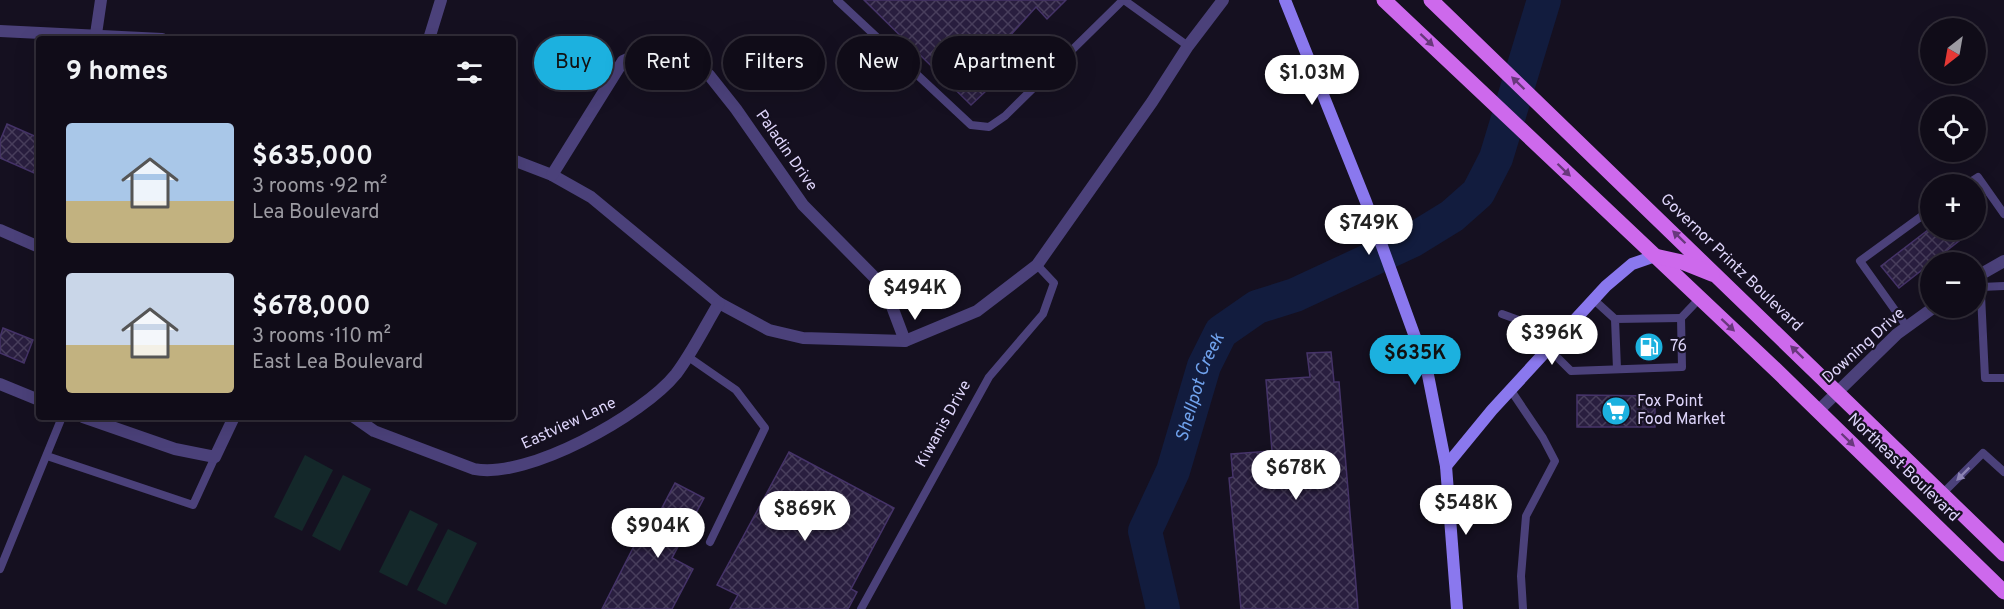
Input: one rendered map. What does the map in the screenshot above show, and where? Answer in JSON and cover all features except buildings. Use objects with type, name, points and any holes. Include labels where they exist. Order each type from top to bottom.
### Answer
[{"type":"main road","points":[[1384,0],[1700,298]]},
{"type":"main road","name":"Governor Printz Boulevard","points":[[1431,0],[2004,554]]},
{"type":"main road","points":[[1655,256],[1682,262],[1721,278]]},
{"type":"main road","name":"Northeast Boulevard","points":[[1700,298],[2004,592]]},
{"type":"street","points":[[96,34],[101,0]]},
{"type":"street","points":[[430,36],[441,0]]},
{"type":"street","points":[[516,161],[552,175],[591,197],[718,303],[769,330],[803,338],[905,341],[977,311],[1037,265],[1152,102],[1188,46],[1223,0]]},
{"type":"street","points":[[1286,0],[1366,202],[1427,370],[1446,466],[1457,609]]},
{"type":"street","points":[[0,31],[122,36]]},
{"type":"street","name":"Paladin Drive","points":[[552,175],[623,61],[648,50],[669,52],[709,75],[736,109],[803,205],[885,288],[905,341]]},
{"type":"street","points":[[0,230],[36,246]]},
{"type":"street","points":[[1446,466],[1510,389],[1593,299],[1632,264],[1655,256]]},
{"type":"street","points":[[1986,274],[2004,261]]},
{"type":"street","name":"Eastview Lane","points":[[358,420],[374,431],[455,462],[487,471],[502,470],[546,456],[611,426],[657,395],[677,373],[718,303]]},
{"type":"street","name":"Downing Drive","points":[[1818,411],[1920,318]]},
{"type":"street","points":[[0,384],[36,399]]},
{"type":"street","points":[[92,420],[175,449],[215,457],[233,420]]},
{"type":"lane","points":[[837,0],[971,125],[989,127],[1005,116],[1123,0],[1188,46]]},
{"type":"lane","points":[[1986,188],[2004,214]]},
{"type":"lane","points":[[1907,327],[1860,261],[1920,217]]},
{"type":"lane","name":"Kiwanis Drive","points":[[861,609],[988,376],[1042,314],[1054,283],[1037,265]]},
{"type":"lane","points":[[1986,281],[2004,286]]},
{"type":"lane","points":[[1593,299],[1615,319],[1647,321],[1681,318],[1700,298]]},
{"type":"lane","points":[[1502,314],[1560,335]]},
{"type":"lane","points":[[1548,348],[1571,371],[1617,369],[1649,364],[1682,367],[1681,318]]},
{"type":"lane","points":[[1981,318],[1985,378],[2004,378]]},
{"type":"lane","points":[[1615,319],[1617,369]]},
{"type":"lane","points":[[687,356],[736,390],[765,428],[710,542]]},
{"type":"lane","points":[[1510,389],[1556,461],[1526,516],[1521,576],[1523,609]]},
{"type":"lane","points":[[0,569],[61,420]]},
{"type":"lane","points":[[1942,494],[1983,453],[2004,472]]},
{"type":"lane","points":[[47,456],[193,505],[215,457]]},
{"type":"green space","points":[[305,455],[333,470],[302,531],[274,517]]},
{"type":"green space","points":[[343,475],[371,489],[340,551],[312,536]]},
{"type":"green space","points":[[410,510],[438,524],[407,586],[379,572]]},
{"type":"green space","points":[[448,529],[477,543],[446,605],[417,590]]},
{"type":"waterway","name":"Shellpot Creek","points":[[1163,609],[1145,531],[1173,471],[1204,366],[1221,332],[1257,307],[1295,295],[1413,240],[1452,216],[1478,193],[1496,158],[1544,0]]},
{"type":"place","name":"76","points":[[1649,347]]},
{"type":"place","name":"Fox Point Food Market","points":[[1616,411]]}]
